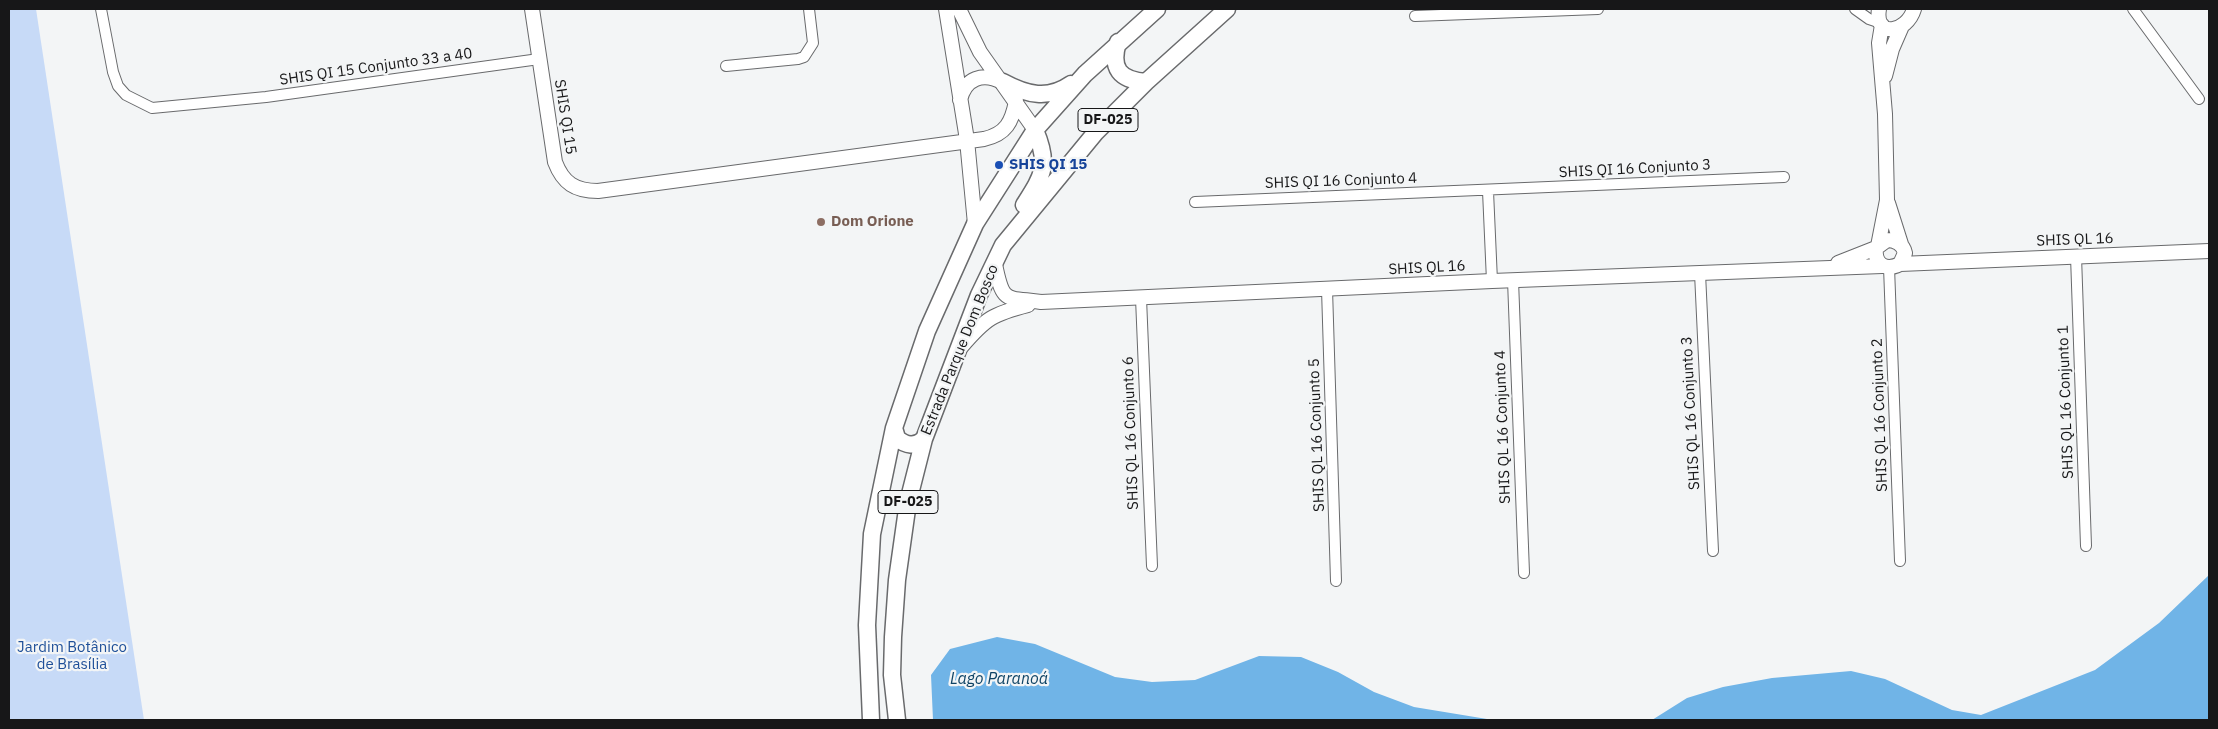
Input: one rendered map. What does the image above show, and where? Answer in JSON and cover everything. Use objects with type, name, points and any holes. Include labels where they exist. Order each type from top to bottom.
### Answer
[{"type":"main road","name":"DF-025","points":[[871,720],[867,625],[872,534],[894,428],[928,331],[975,224],[1035,130],[1085,74],[1118,42],[1157,9]]},
{"type":"main road","name":"Estrada Parque Dom Bosco","points":[[896,720],[892,676],[897,580],[908,502],[924,439],[955,355],[995,264],[1004,245],[1096,132],[1146,82],[1227,9]]},
{"type":"main road","points":[[1118,42],[1114,56],[1116,67],[1131,81],[1146,82]]},
{"type":"main road","points":[[1003,82],[1021,91],[1042,95],[1064,88],[1085,74]]},
{"type":"main road","points":[[1004,245],[1014,221],[1042,177],[1044,159],[1035,130]]},
{"type":"main road","points":[[894,428],[897,438],[909,445],[919,444],[924,439]]},
{"type":"street","name":"SHIS QI 15 Conjunto 33 a 40","points":[[101,9],[113,72],[118,86],[126,95],[152,108],[266,97],[538,59]]},
{"type":"street","name":"SHIS QI 15","points":[[532,9],[555,162],[565,181],[579,190],[598,191],[967,140]]},
{"type":"street","points":[[726,66],[804,57],[813,43],[809,9]]},
{"type":"street","points":[[946,9],[967,140],[975,224]]},
{"type":"street","points":[[959,9],[980,52],[1003,82],[1035,130]]},
{"type":"street","points":[[1415,16],[1598,9]]},
{"type":"street","points":[[1855,9],[1869,19],[1881,19],[1891,30],[1902,26]]},
{"type":"street","points":[[1883,84],[1892,49],[1902,26],[1914,9]]},
{"type":"street","points":[[2133,9],[2199,99]]},
{"type":"street","points":[[1881,19],[1879,43],[1883,84],[1887,200],[1876,258],[1890,266],[1904,259],[1903,247],[1887,200]]},
{"type":"street","points":[[960,102],[969,82],[977,78],[994,77],[1003,82]]},
{"type":"street","points":[[967,140],[991,138],[1004,131],[1013,118],[1016,101]]},
{"type":"street","name":"SHIS QI 16 Conjunto 3","points":[[1488,190],[1784,177]]},
{"type":"street","points":[[1488,190],[1492,281]]},
{"type":"street","name":"SHIS QI 16 Conjunto 4","points":[[1195,202],[1488,190]]},
{"type":"street","points":[[1877,247],[1887,240],[1903,247]]},
{"type":"street","name":"SHIS QL 16","points":[[1815,268],[1848,260],[1877,247]]},
{"type":"street","name":"SHIS QL 16","points":[[1903,247],[1943,262]]},
{"type":"street","name":"SHIS QL 16","points":[[995,264],[1001,288],[1006,297],[1017,301],[1041,302],[1513,280],[2209,252]]},
{"type":"street","name":"SHIS QL 16 Conjunto 1","points":[[2076,256],[2086,546]]},
{"type":"street","name":"SHIS QL 16 Conjunto 2","points":[[1890,266],[1900,561]]},
{"type":"street","name":"SHIS QL 16 Conjunto 3","points":[[1700,273],[1713,551]]},
{"type":"street","name":"SHIS QL 16 Conjunto 4","points":[[1513,280],[1524,573]]},
{"type":"street","name":"SHIS QL 16 Conjunto 5","points":[[1327,289],[1336,581]]},
{"type":"street","name":"SHIS QL 16 Conjunto 6","points":[[1141,298],[1152,566]]},
{"type":"street","name":"SHIS QL 16","points":[[955,355],[978,327],[993,315],[1041,302]]},
{"type":"green space","name":"Jardim Botânico de Brasília","points":[[9,9],[36,9],[144,720],[9,720]]},
{"type":"water","points":[[2209,575],[2209,720],[1652,720],[1687,698],[1723,687],[1772,678],[1851,671],[1885,679],[1952,710],[1981,715],[2095,670],[2159,623]]},
{"type":"water","name":"Lago Paranoá","points":[[997,637],[1035,644],[1115,677],[1152,682],[1195,680],[1259,656],[1301,657],[1338,672],[1374,692],[1414,707],[1493,720],[933,720],[931,675],[950,649]]},
{"type":"place","name":"SHIS QI 15","points":[[999,165]]},
{"type":"place","name":"Dom Orione","points":[[821,222]]}]
